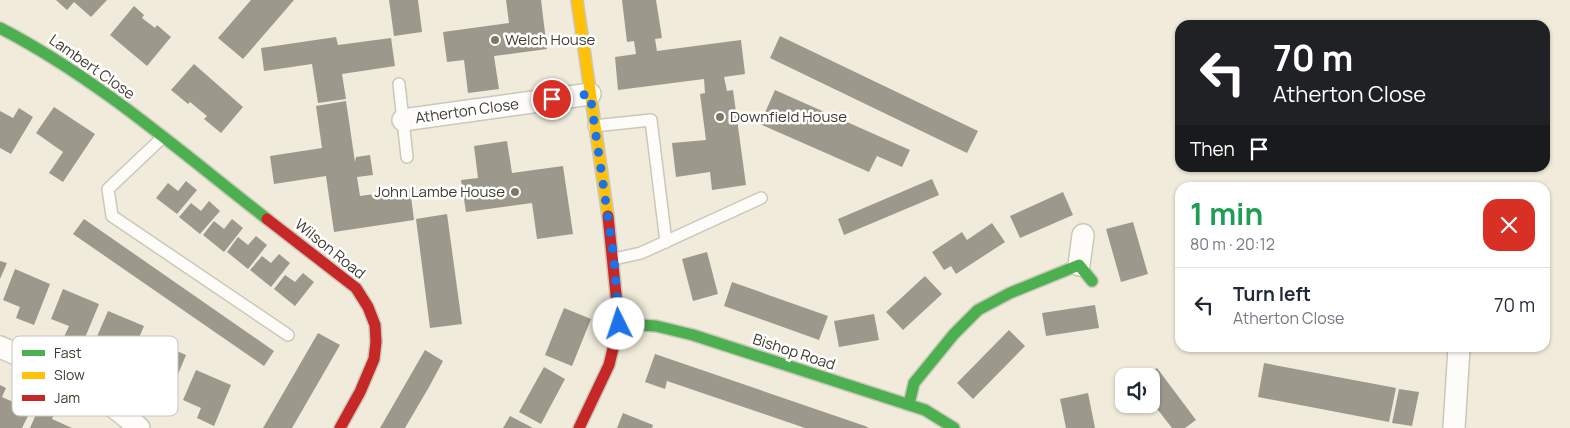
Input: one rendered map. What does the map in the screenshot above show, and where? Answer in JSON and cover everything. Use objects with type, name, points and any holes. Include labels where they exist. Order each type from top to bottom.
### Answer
[{"type":"street","points":[[577,0],[614,259],[619,324],[617,340],[606,374],[579,428]]},
{"type":"street","name":"Lambert Close","points":[[0,28],[33,45],[163,137]]},
{"type":"street","name":"Atherton Close","points":[[403,120],[590,94]]},
{"type":"street","name":"Wilson Road","points":[[163,137],[345,278],[365,300],[376,328],[376,355],[368,379],[340,428]]},
{"type":"street","points":[[909,404],[914,383],[954,334],[978,310],[1010,293],[1086,273],[1083,235]]},
{"type":"street","name":"Bishop Road","points":[[619,324],[667,328],[909,404],[937,415],[954,428]]},
{"type":"street","points":[[0,347],[12,353]]},
{"type":"street","points":[[1454,428],[1459,352]]},
{"type":"street","points":[[125,416],[139,428]]},
{"type":"lane","points":[[399,84],[408,157]]},
{"type":"lane","points":[[594,126],[651,120],[666,242]]},
{"type":"lane","points":[[163,137],[108,189],[112,216],[288,335]]},
{"type":"lane","points":[[614,259],[642,253],[761,198]]},
{"type":"building","points":[[56,0],[107,0],[91,17],[74,2],[67,10]]},
{"type":"building","points":[[251,0],[294,0],[243,59],[218,38]]},
{"type":"building","points":[[389,0],[418,0],[422,32],[394,36]]},
{"type":"building","name":"Welch House","points":[[506,0],[541,0],[547,49],[494,56],[499,89],[468,93],[464,60],[447,62],[443,32],[509,23]]},
{"type":"building","name":"Downfield House","points":[[622,0],[656,0],[662,38],[655,39],[657,51],[741,40],[745,74],[724,77],[727,91],[733,90],[746,185],[712,190],[710,172],[676,177],[672,143],[706,140],[700,94],[705,93],[704,79],[618,90],[615,57],[636,54],[634,41],[627,42]]},
{"type":"building","points":[[134,6],[144,15],[142,18],[155,28],[157,25],[171,37],[147,66],[110,35]]},
{"type":"building","points":[[780,36],[978,131],[967,153],[770,58]]},
{"type":"building","points":[[336,37],[338,45],[391,38],[395,66],[342,74],[346,99],[318,103],[312,64],[264,71],[261,48]]},
{"type":"building","points":[[194,64],[243,107],[221,133],[204,119],[207,116],[171,90]]},
{"type":"building","points":[[775,90],[910,150],[902,167],[877,156],[869,172],[760,124]]},
{"type":"building","points":[[346,101],[355,162],[356,157],[370,155],[373,175],[357,177],[360,196],[410,189],[414,220],[334,232],[326,176],[274,184],[270,156],[322,148],[316,106]]},
{"type":"building","points":[[54,107],[95,134],[63,182],[49,173],[63,152],[36,133]]},
{"type":"building","points":[[19,108],[33,117],[11,154],[0,148],[0,111],[13,118]]},
{"type":"building","name":"John Lambe House","points":[[507,141],[512,173],[563,166],[573,234],[537,239],[532,203],[466,212],[461,180],[478,178],[474,146]]},
{"type":"building","points":[[932,179],[939,195],[844,235],[838,219]]},
{"type":"building","points":[[186,181],[197,190],[177,214],[156,198],[168,183],[178,191]]},
{"type":"building","points":[[1063,192],[1073,215],[1020,238],[1010,216]]},
{"type":"building","points":[[209,201],[220,211],[200,234],[179,217],[191,203],[201,211]]},
{"type":"building","points":[[447,214],[462,324],[430,328],[416,219]]},
{"type":"building","points":[[84,219],[274,351],[264,366],[73,234]]},
{"type":"building","points":[[232,219],[243,228],[224,252],[203,235],[214,221],[224,229]]},
{"type":"building","points":[[1133,222],[1148,274],[1121,282],[1106,229]]},
{"type":"building","points":[[992,223],[1005,242],[956,274],[951,266],[944,270],[932,252],[962,232],[967,240]]},
{"type":"building","points":[[256,236],[267,245],[248,269],[227,252],[238,237],[248,245]]},
{"type":"building","points":[[707,252],[718,294],[693,301],[682,259]]},
{"type":"building","points":[[279,254],[290,263],[271,287],[250,270],[262,256],[271,263]]},
{"type":"building","points":[[0,261],[7,263],[0,279]]},
{"type":"building","points":[[15,269],[50,284],[34,325],[16,318],[20,307],[3,300]]},
{"type":"building","points":[[303,273],[314,282],[295,306],[274,289],[285,275],[295,282]]},
{"type":"building","points":[[925,276],[942,294],[903,330],[886,312]]},
{"type":"building","points":[[732,282],[828,316],[819,340],[724,306]]},
{"type":"building","points":[[63,289],[99,304],[86,336],[64,336],[69,326],[51,319]]},
{"type":"building","points":[[1095,305],[1099,328],[1046,336],[1042,313]]},
{"type":"building","points":[[564,308],[591,319],[572,366],[545,355]]},
{"type":"building","points":[[108,311],[144,326],[140,336],[97,336]]},
{"type":"building","points":[[874,314],[879,340],[839,347],[834,321]]},
{"type":"building","points":[[1009,330],[1025,346],[973,399],[957,383]]},
{"type":"building","points":[[318,333],[340,345],[292,428],[263,428]]},
{"type":"building","points":[[425,350],[443,361],[429,387],[405,428],[380,428]]},
{"type":"building","points":[[178,352],[186,355],[178,374]]},
{"type":"building","points":[[655,354],[869,428],[805,428],[667,381],[665,389],[645,382]]},
{"type":"building","points":[[1264,363],[1396,388],[1389,422],[1258,397]]},
{"type":"building","points":[[544,367],[565,379],[541,424],[519,412]]},
{"type":"building","points":[[196,370],[231,385],[214,426],[197,418],[201,408],[183,400]]},
{"type":"building","points":[[1160,372],[1196,420],[1185,428],[1172,428],[1160,413]]},
{"type":"building","points":[[0,385],[6,388],[2,397],[12,401],[12,416],[28,416],[22,428],[0,428]]},
{"type":"building","points":[[1399,389],[1419,392],[1412,426],[1392,423]]},
{"type":"building","points":[[1088,393],[1095,428],[1066,428],[1060,399]]},
{"type":"building","points":[[623,413],[653,425],[652,428],[617,428]]},
{"type":"building","points":[[35,416],[53,416],[52,419],[72,428],[30,428]]},
{"type":"building","points":[[510,416],[533,428],[503,428]]},
{"type":"traffic: fast","points":[[0,28],[71,70],[138,117],[267,219]]},
{"type":"traffic: fast","points":[[909,404],[914,383],[954,334],[978,310],[1010,293],[1079,265],[1092,281]]},
{"type":"traffic: fast","points":[[619,324],[656,326],[693,335],[925,410],[954,428]]},
{"type":"traffic: slow","points":[[577,0],[608,216]]},
{"type":"traffic: jam","points":[[579,428],[609,365],[619,324],[608,216]]},
{"type":"traffic: jam","points":[[267,219],[356,288],[368,307],[375,325],[374,359],[360,392],[340,428]]},
{"type":"place","name":"Welch House","points":[[495,40]]},
{"type":"place","name":"Downfield House","points":[[720,117]]},
{"type":"place","name":"John Lambe House","points":[[515,192]]},
{"type":"route","points":[[552,99],[590,94],[610,227],[619,324]]}]
